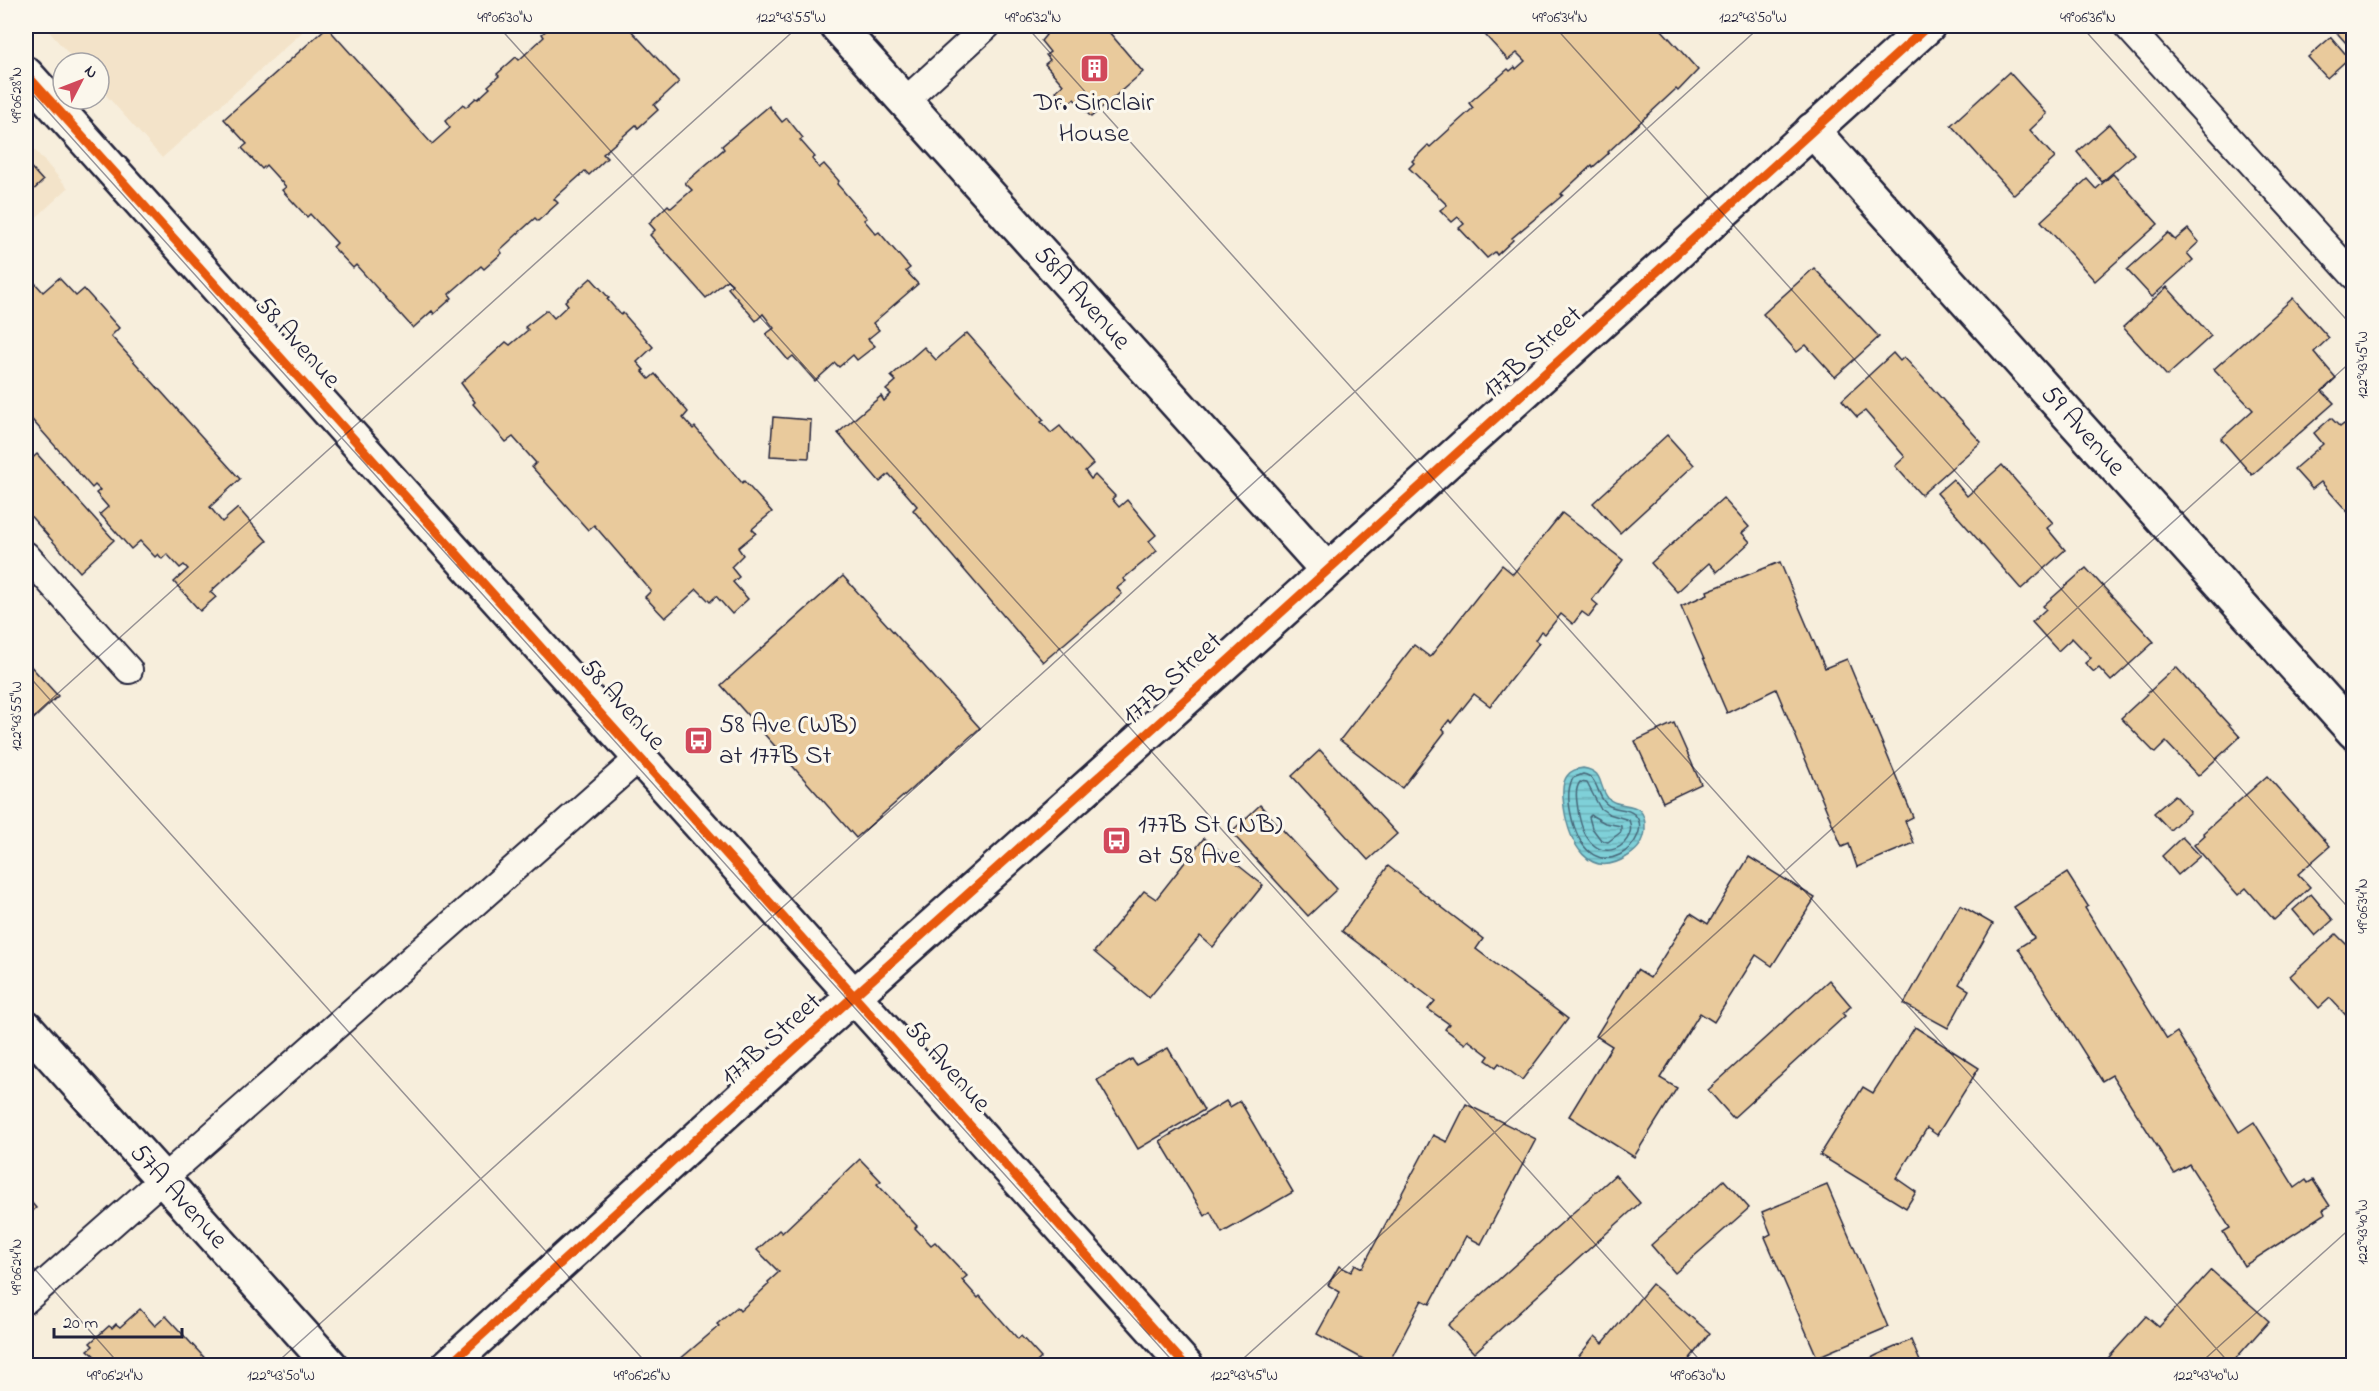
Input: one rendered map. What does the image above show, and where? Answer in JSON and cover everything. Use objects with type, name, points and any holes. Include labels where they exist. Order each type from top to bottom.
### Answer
[{"type":"street","name":"58A Avenue","points":[[837,26],[1327,570]]},
{"type":"street","name":"177B Street","points":[[448,1365],[853,996],[1928,26]]},
{"type":"street","name":"58 Avenue","points":[[26,74],[1186,1365]]},
{"type":"street","name":"59 Avenue","points":[[1812,130],[2354,732]]},
{"type":"street","name":"57A Avenue","points":[[26,1027],[331,1365]]},
{"type":"lane","points":[[905,101],[987,26]]},
{"type":"lane","points":[[2127,26],[2354,276]]},
{"type":"lane","points":[[26,555],[129,670]]},
{"type":"lane","points":[[26,1300],[639,758]]},
{"type":"shaded area","points":[[44,26],[309,26],[162,158],[111,101],[111,51],[66,51]]},
{"type":"shaded area","points":[[26,140],[68,188],[26,227]]},
{"type":"water","points":[[1583,768],[1595,772],[1608,798],[1613,802],[1637,808],[1642,812],[1645,830],[1640,845],[1632,854],[1614,863],[1602,864],[1591,861],[1576,845],[1570,833],[1564,807],[1564,783],[1570,772]]},
{"type":"building","points":[[552,26],[627,26],[679,82],[654,105],[658,110],[638,128],[636,125],[603,154],[607,158],[589,175],[585,171],[554,199],[558,203],[538,221],[535,218],[500,250],[502,253],[484,269],[481,266],[449,294],[452,298],[434,314],[432,311],[413,328],[356,265],[353,268],[333,247],[337,243],[310,214],[307,217],[282,190],[286,187],[266,165],[262,169],[242,148],[247,144],[224,119],[327,27],[432,144],[450,128],[445,121],[463,104],[466,107],[476,98],[478,99],[490,88],[488,86],[499,76],[497,74],[516,57],[519,60],[544,37],[542,34]]},
{"type":"building","name":"Dr. Sinclair House","points":[[1038,26],[1117,26],[1109,32],[1143,72],[1091,117],[1074,99],[1067,104],[1056,91],[1063,85],[1045,64],[1050,60],[1046,55],[1050,52],[1041,41],[1046,35]]},
{"type":"building","points":[[1477,26],[1661,26],[1663,27],[1661,29],[1698,70],[1609,153],[1593,167],[1592,165],[1561,194],[1563,195],[1512,238],[1513,240],[1497,255],[1495,252],[1487,258],[1459,228],[1464,224],[1458,217],[1452,222],[1440,210],[1447,205],[1409,168],[1414,163],[1412,161],[1428,145],[1430,147],[1473,108],[1469,103],[1508,69],[1510,71],[1515,67],[1516,69],[1525,61],[1517,53],[1508,60]]},
{"type":"building","points":[[2331,26],[2354,26],[2354,37],[2346,43]]},
{"type":"building","points":[[2331,37],[2349,58],[2327,78],[2308,57]]},
{"type":"building","points":[[2009,72],[2047,114],[2030,130],[2055,158],[2014,195],[1951,125]]},
{"type":"building","points":[[769,106],[782,122],[787,118],[803,138],[800,140],[815,157],[812,159],[819,168],[824,164],[839,181],[837,184],[867,218],[864,220],[876,234],[879,232],[910,268],[906,271],[918,284],[873,323],[879,330],[868,339],[875,346],[857,360],[853,355],[839,367],[835,363],[815,381],[793,356],[788,360],[766,334],[774,328],[763,314],[756,321],[728,288],[732,284],[727,280],[706,298],[650,235],[655,230],[649,223],[668,205],[671,208],[692,190],[685,183],[724,149],[722,146]]},
{"type":"building","points":[[2109,124],[2134,154],[2102,182],[2077,152]]},
{"type":"building","points":[[26,162],[43,181],[26,197]]},
{"type":"building","points":[[2113,174],[2158,224],[2095,281],[2041,221],[2087,179],[2096,189]]},
{"type":"building","points":[[2188,229],[2199,242],[2187,253],[2193,260],[2152,297],[2127,270],[2168,233],[2175,240]]},
{"type":"building","points":[[1814,268],[1879,337],[1835,377],[1806,345],[1797,352],[1763,314]]},
{"type":"building","points":[[26,273],[43,292],[59,278],[76,296],[84,289],[119,328],[111,336],[240,479],[210,507],[222,522],[238,508],[267,541],[210,592],[216,597],[200,611],[174,582],[188,569],[184,565],[180,568],[167,554],[162,559],[158,554],[155,557],[140,541],[131,549],[100,514],[108,507],[96,493],[100,490],[95,485],[92,488],[26,413]]},
{"type":"building","points":[[591,278],[621,315],[623,313],[653,347],[637,362],[644,370],[642,371],[649,379],[655,374],[688,412],[683,418],[693,429],[695,427],[742,483],[744,481],[772,512],[752,529],[756,533],[738,548],[743,555],[731,567],[739,577],[733,582],[748,599],[732,614],[716,596],[710,602],[697,589],[665,618],[645,597],[651,591],[594,525],[588,530],[532,467],[536,463],[513,437],[506,442],[473,404],[475,402],[461,383],[506,342],[510,345],[528,330],[525,327],[547,310],[554,318],[568,305],[565,301]]},
{"type":"building","points":[[2167,287],[2211,336],[2167,376],[2123,327]]},
{"type":"building","points":[[2293,298],[2329,338],[2314,352],[2336,378],[2322,391],[2334,403],[2252,475],[2221,439],[2253,410],[2214,369]]},
{"type":"building","points":[[967,333],[1044,420],[1041,422],[1051,433],[1060,426],[1093,464],[1085,471],[1091,479],[1095,475],[1115,496],[1112,499],[1119,507],[1127,500],[1156,535],[1149,541],[1157,551],[1123,579],[1126,581],[1117,588],[1122,594],[1043,662],[913,510],[917,506],[889,474],[880,482],[838,433],[881,396],[884,401],[891,394],[886,390],[896,381],[891,376],[924,347],[936,360]]},
{"type":"building","points":[[1893,353],[1900,361],[1904,357],[1981,442],[1921,495],[1895,466],[1905,457],[1865,411],[1857,417],[1842,400]]},
{"type":"building","points":[[773,417],[811,420],[809,458],[770,456]]},
{"type":"building","points":[[2331,418],[2340,427],[2344,424],[2354,434],[2354,519],[2321,482],[2312,489],[2294,469],[2323,444],[2314,433]]},
{"type":"building","points":[[1667,435],[1694,465],[1620,533],[1593,503]]},
{"type":"building","points":[[37,454],[114,540],[80,572],[26,511],[26,464]]},
{"type":"building","points":[[2002,465],[2053,523],[2047,528],[2065,550],[2021,589],[1937,493],[1953,479],[1967,496]]},
{"type":"building","points":[[1723,498],[1749,527],[1742,533],[1750,542],[1717,572],[1709,563],[1677,592],[1651,563]]},
{"type":"building","points":[[1562,513],[1623,560],[1592,600],[1598,605],[1589,617],[1582,612],[1573,624],[1561,614],[1545,634],[1541,631],[1535,640],[1539,643],[1490,706],[1474,694],[1451,723],[1449,720],[1442,729],[1445,732],[1402,788],[1340,740],[1414,645],[1430,657],[1502,565],[1513,574]]},
{"type":"building","points":[[1780,562],[1825,668],[1847,659],[1913,817],[1905,821],[1914,843],[1857,867],[1849,844],[1842,847],[1776,689],[1727,713],[1681,606],[1708,594],[1707,591]]},
{"type":"building","points":[[2086,568],[2154,642],[2111,681],[2099,668],[2094,672],[2085,663],[2091,658],[2072,638],[2058,651],[2032,622],[2046,609],[2043,606]]},
{"type":"building","points":[[843,576],[980,728],[856,838],[721,685]]},
{"type":"building","points":[[26,661],[58,696],[26,726]]},
{"type":"building","points":[[2176,667],[2240,737],[2198,776],[2166,742],[2155,753],[2121,718]]},
{"type":"building","points":[[1674,723],[1701,784],[1663,802],[1635,741]]},
{"type":"building","points":[[1320,750],[1397,834],[1368,860],[1292,776]]},
{"type":"building","points":[[2267,776],[2330,846],[2298,874],[2310,887],[2274,920],[2246,888],[2238,895],[2194,845],[2205,835],[2203,833]]},
{"type":"building","points":[[2175,795],[2190,812],[2170,830],[2154,813]]},
{"type":"building","points":[[1260,805],[1337,889],[1308,916],[1231,832]]},
{"type":"building","points":[[2182,837],[2200,856],[2178,875],[2162,856]]},
{"type":"building","points":[[1204,838],[1263,885],[1213,947],[1200,936],[1149,998],[1094,952],[1144,891],[1156,899]]},
{"type":"building","points":[[1749,857],[1815,898],[1772,966],[1756,955],[1714,1022],[1700,1013],[1660,1078],[1677,1088],[1634,1157],[1569,1116],[1612,1046],[1596,1036],[1637,970],[1650,978],[1691,913],[1708,924]]},
{"type":"building","points":[[1388,866],[1483,939],[1476,949],[1568,1019],[1522,1080],[1499,1063],[1496,1067],[1486,1060],[1489,1056],[1468,1040],[1465,1044],[1445,1029],[1449,1024],[1428,1009],[1435,1001],[1342,931]]},
{"type":"building","points":[[2067,873],[2088,906],[2085,908],[2167,1039],[2177,1032],[2239,1132],[2254,1122],[2295,1188],[2306,1180],[2308,1183],[2313,1180],[2330,1206],[2323,1210],[2325,1214],[2244,1266],[2223,1232],[2230,1228],[2189,1164],[2174,1173],[2112,1075],[2102,1081],[2018,948],[2034,938],[2014,907]]},
{"type":"building","points":[[2311,894],[2333,920],[2315,936],[2293,910]]},
{"type":"building","points":[[1960,905],[1993,924],[1959,984],[1969,990],[1948,1028],[1904,1004]]},
{"type":"building","points":[[2336,934],[2354,952],[2354,1024],[2330,998],[2319,1008],[2290,976]]},
{"type":"building","points":[[1829,980],[1851,1006],[1843,1014],[1845,1016],[1733,1118],[1708,1090]]},
{"type":"building","points":[[1915,1027],[1979,1068],[1937,1135],[1927,1128],[1896,1178],[1916,1192],[1906,1208],[1820,1155],[1863,1087],[1873,1093]]},
{"type":"building","points":[[1168,1048],[1204,1110],[1138,1149],[1097,1080],[1132,1059],[1136,1065]]},
{"type":"building","points":[[1226,1101],[1230,1107],[1240,1101],[1293,1192],[1222,1233],[1210,1212],[1205,1216],[1160,1141]]},
{"type":"building","points":[[1466,1104],[1536,1139],[1481,1244],[1466,1236],[1430,1304],[1422,1300],[1387,1366],[1376,1366],[1317,1334],[1340,1292],[1328,1285],[1339,1266],[1351,1272],[1355,1264],[1362,1268],[1433,1135],[1447,1142]]},
{"type":"building","points":[[860,1159],[881,1181],[877,1184],[917,1226],[915,1228],[931,1245],[935,1242],[967,1276],[962,1280],[978,1298],[980,1296],[1018,1339],[1021,1336],[1041,1358],[1033,1366],[865,1366],[860,1360],[853,1366],[672,1366],[719,1326],[717,1324],[737,1307],[740,1311],[769,1284],[768,1282],[779,1272],[757,1250],[779,1230],[782,1233]]},
{"type":"building","points":[[1615,1175],[1640,1203],[1474,1353],[1448,1325]]},
{"type":"building","points":[[1724,1180],[1749,1208],[1675,1273],[1651,1245]]},
{"type":"building","points":[[1827,1185],[1888,1327],[1817,1357],[1765,1237],[1771,1234],[1762,1212]]},
{"type":"building","points":[[26,1196],[36,1208],[26,1217]]},
{"type":"building","points":[[2211,1270],[2269,1321],[2229,1366],[2101,1366],[2146,1316],[2159,1327]]},
{"type":"building","points":[[1652,1284],[1710,1333],[1684,1366],[1571,1366],[1595,1336],[1603,1343]]},
{"type":"building","points":[[140,1309],[155,1326],[166,1316],[212,1366],[91,1366],[98,1359],[88,1350],[93,1346],[90,1343],[109,1326],[112,1328],[116,1324],[120,1327]]},
{"type":"building","points":[[1911,1340],[1922,1366],[1856,1366],[1877,1355]]},
{"type":"cycle path","points":[[448,1366],[807,1038],[1190,695],[1928,26]]},
{"type":"cycle path","points":[[26,74],[1186,1366]]},
{"type":"place","name":"Dr. Sinclair House","points":[[1094,68]]},
{"type":"place","name":"58 Ave (WB) at 177B St","points":[[698,741]]},
{"type":"place","name":"177B St (NB) at 58 Ave","points":[[1117,841]]}]
